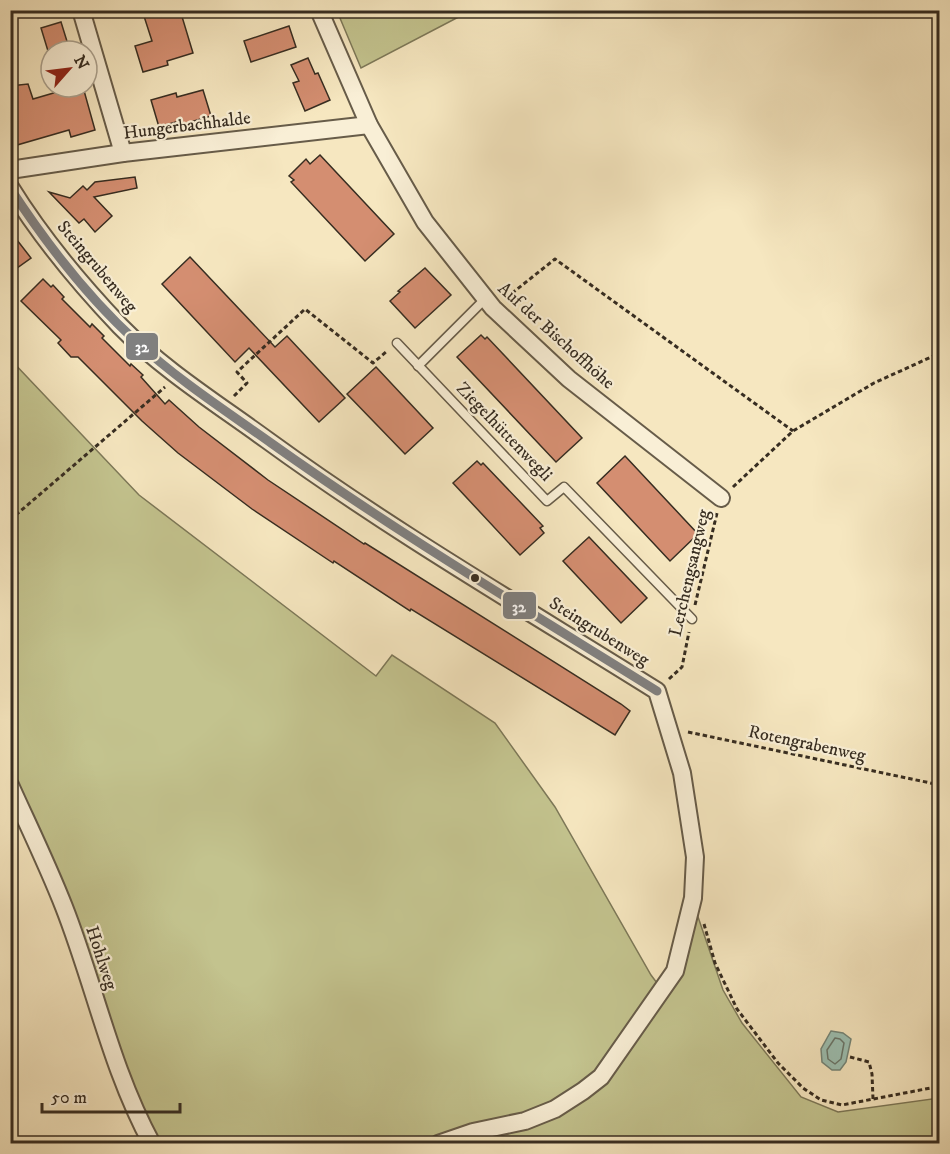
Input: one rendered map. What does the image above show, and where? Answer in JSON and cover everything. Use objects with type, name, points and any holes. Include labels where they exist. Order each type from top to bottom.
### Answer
[{"type":"street","points":[[81,10],[123,153]]},
{"type":"street","name":"Auf der Bischoffhöhe","points":[[319,10],[369,125],[425,222],[489,303],[569,379],[721,498]]},
{"type":"street","name":"Hungerbachhalde","points":[[10,170],[123,153],[369,125]]},
{"type":"street","name":"Steingrubenweg","points":[[10,187],[64,261],[121,327],[178,376],[333,488],[657,691],[682,773],[692,824],[695,857],[693,898],[675,971],[601,1077],[555,1109],[525,1121],[473,1132],[438,1143]]},
{"type":"street","name":"Hohlweg","points":[[10,785],[64,908],[116,1065],[136,1114],[152,1143]]},
{"type":"lane","points":[[418,366],[489,303]]},
{"type":"lane","name":"Ziegelhüttenwegli","points":[[397,343],[547,501],[564,487],[692,619]]},
{"type":"path","points":[[489,303],[555,259],[793,431]]},
{"type":"path","points":[[222,407],[247,382],[237,372],[305,309],[373,363],[397,343]]},
{"type":"path","name":"Lerchengsangweg","points":[[657,691],[682,667],[721,498],[793,431],[874,383],[939,353]]},
{"type":"path","points":[[10,520],[178,376]]},
{"type":"path","name":"Rotengrabenweg","points":[[669,728],[939,785]]},
{"type":"path","points":[[693,898],[702,916],[715,963],[737,1009],[778,1063],[803,1089],[821,1100],[842,1105],[936,1087],[939,1090]]},
{"type":"path","points":[[850,1057],[869,1062],[873,1099]]},
{"type":"path","points":[[10,1119],[20,1143]]},
{"type":"green space","points":[[337,11],[470,11],[361,68]]},
{"type":"green space","points":[[10,359],[139,495],[376,676],[392,655],[495,723],[555,807],[660,987],[613,1051],[582,1084],[549,1105],[492,1124],[435,1137],[423,1143],[158,1143],[142,1113],[11,778]]},
{"type":"green space","points":[[696,911],[723,990],[742,1023],[801,1097],[838,1112],[939,1098],[939,1143],[447,1144],[575,1102],[677,978]]},
{"type":"water","points":[[831,1031],[843,1033],[851,1039],[846,1062],[840,1070],[832,1070],[822,1062],[821,1049]]},
{"type":"building","points":[[142,10],[180,10],[193,53],[167,61],[168,65],[143,72],[135,46],[152,41]]},
{"type":"building","points":[[61,22],[66,39],[44,39],[41,28]]},
{"type":"building","points":[[289,26],[296,47],[251,62],[244,41]]},
{"type":"building","points":[[308,58],[315,74],[318,73],[330,100],[305,111],[293,83],[299,81],[291,65]]},
{"type":"building","points":[[28,84],[33,99],[86,99],[95,130],[71,137],[69,130],[17,145],[10,131],[10,86]]},
{"type":"building","points":[[203,90],[211,116],[177,126],[176,122],[159,127],[151,100],[176,93],[177,97]]},
{"type":"building","points":[[320,155],[394,234],[365,261],[291,182],[294,180],[289,176],[306,159],[310,164]]},
{"type":"building","points":[[135,177],[137,188],[94,197],[112,216],[95,232],[84,219],[79,223],[49,192],[70,198],[83,186],[87,190],[95,182]]},
{"type":"building","points":[[10,231],[31,258],[10,273]]},
{"type":"building","points":[[190,257],[275,347],[287,336],[345,398],[319,422],[249,348],[235,362],[162,284]]},
{"type":"building","points":[[425,268],[451,295],[415,328],[390,301]]},
{"type":"building","points":[[43,279],[51,287],[53,285],[64,297],[62,299],[90,327],[92,324],[104,336],[102,338],[130,366],[131,364],[143,375],[141,377],[165,404],[169,400],[199,427],[268,480],[364,544],[630,711],[615,735],[411,609],[410,611],[334,561],[333,563],[252,509],[178,453],[142,421],[78,357],[71,357],[58,343],[61,340],[21,301]]},
{"type":"building","points":[[481,335],[485,339],[487,337],[582,438],[556,462],[457,357]]},
{"type":"building","points":[[376,367],[433,428],[405,454],[347,394]]},
{"type":"building","points":[[625,456],[698,534],[670,561],[597,483]]},
{"type":"building","points":[[477,461],[481,465],[483,463],[543,526],[540,528],[544,533],[520,555],[453,483]]},
{"type":"building","points":[[589,537],[647,598],[621,623],[563,561]]},
{"type":"transit line","name":"32","points":[[10,188],[38,229],[85,288],[119,325],[169,369],[366,508],[657,691]]}]
